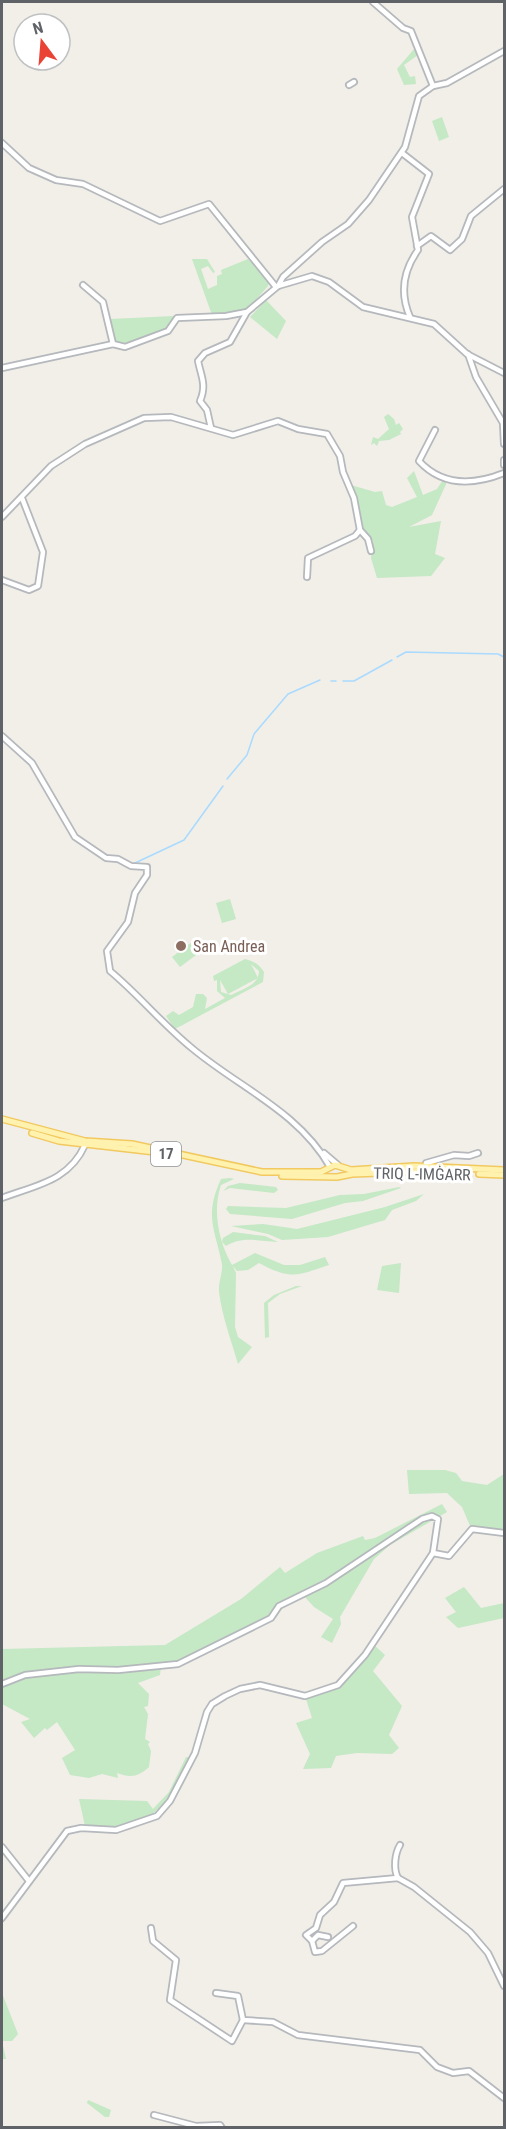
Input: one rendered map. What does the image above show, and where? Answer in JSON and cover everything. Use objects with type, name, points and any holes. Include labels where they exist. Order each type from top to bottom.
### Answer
[{"type":"main road","name":"TRIQ L-IMĠARR","points":[[2,1121],[59,1141],[174,1155],[262,1175],[339,1176],[414,1170],[504,1175]]},
{"type":"main road","name":"TRIQ L-IMĠARR","points":[[2,1121],[85,1142],[132,1144],[262,1172],[316,1172],[339,1166],[351,1170],[426,1167],[480,1171],[504,1170]]},
{"type":"main road","points":[[339,1166],[339,1176]]},
{"type":"main road","points":[[330,1168],[332,1176]]},
{"type":"street","points":[[373,2],[403,28],[411,31],[433,86]]},
{"type":"street","points":[[211,428],[207,410],[200,400],[204,392],[203,374],[198,361],[205,353],[230,342],[247,312],[322,242],[348,224],[402,153],[419,96],[433,86],[447,83],[504,51]]},
{"type":"street","points":[[2,143],[29,168],[56,180],[83,184],[160,220],[209,204],[277,286]]},
{"type":"street","points":[[402,153],[429,174],[412,217],[418,250],[411,260],[403,293],[410,317]]},
{"type":"street","points":[[417,246],[431,236],[450,250],[462,238],[471,216],[504,189]]},
{"type":"street","points":[[277,286],[312,276],[318,278],[363,307],[435,324],[467,354],[495,369],[504,371]]},
{"type":"street","points":[[83,285],[103,302],[113,344]]},
{"type":"street","points":[[2,368],[113,344],[125,347],[168,331],[177,318],[226,316],[247,312]]},
{"type":"street","points":[[467,354],[476,377],[503,423],[504,444]]},
{"type":"street","points":[[2,517],[51,466],[85,444],[135,421],[171,417],[229,434],[238,434],[278,421],[298,429],[325,433],[340,456],[343,472],[354,498],[360,530],[368,539],[371,551]]},
{"type":"street","points":[[435,430],[419,461],[427,470],[452,481],[467,483],[483,481],[504,473]]},
{"type":"street","points":[[504,460],[504,465]]},
{"type":"street","points":[[2,580],[29,590],[38,586],[43,552],[22,498]]},
{"type":"street","points":[[307,577],[306,562],[309,557],[355,537],[360,530]]},
{"type":"street","points":[[2,736],[32,763],[75,837],[106,858],[118,858],[131,866],[146,866],[147,875],[135,893],[128,922],[107,951],[108,968],[161,1022],[195,1051],[279,1109],[317,1148],[339,1166]]},
{"type":"street","points":[[2,1198],[68,1170],[79,1159],[85,1145]]},
{"type":"street","points":[[317,1148],[330,1168]]},
{"type":"street","points":[[426,1167],[426,1163],[454,1155],[478,1154]]},
{"type":"street","points":[[316,1172],[325,1167],[327,1161]]},
{"type":"street","points":[[2,1684],[25,1675],[79,1669],[118,1670],[178,1664],[271,1618],[279,1606],[326,1583],[368,1557],[391,1538],[432,1516],[439,1523],[435,1553],[365,1655],[338,1685],[305,1696],[260,1685],[240,1689],[212,1704],[207,1712],[191,1762],[170,1801],[157,1816],[116,1830],[81,1827],[67,1832],[2,1918]]},
{"type":"street","points":[[435,1553],[450,1556],[470,1530],[504,1533]]},
{"type":"street","points":[[400,1845],[396,1851],[395,1875],[414,1887],[470,1932],[488,1953],[504,1986]]},
{"type":"street","points":[[2,1847],[29,1881]]},
{"type":"street","points":[[353,1926],[322,1951],[315,1952],[312,1941],[306,1935],[316,1928],[320,1915],[334,1902],[343,1883],[398,1878]]},
{"type":"street","points":[[151,1928],[153,1941],[176,1960],[170,2001],[232,2041],[243,2020],[238,1996],[216,1993]]},
{"type":"street","points":[[312,1941],[318,1935],[328,1937]]},
{"type":"street","points":[[243,2020],[273,2022],[298,2035],[420,2050],[438,2067],[453,2073],[469,2072],[504,2098]]},
{"type":"street","points":[[154,2115],[196,2126],[220,2125],[222,2127]]},
{"type":"green space","points":[[414,49],[418,55],[404,65],[410,77],[415,76],[416,84],[404,85],[397,69]]},
{"type":"green space","points":[[442,117],[449,137],[439,141],[432,121]]},
{"type":"green space","points":[[192,259],[207,259],[215,272],[213,273],[208,266],[201,269],[208,289],[217,285],[217,276],[222,274],[221,270],[248,259],[269,282],[268,286],[248,309],[212,315]]},
{"type":"green space","points":[[266,300],[286,321],[277,339],[250,317]]},
{"type":"green space","points":[[174,316],[170,327],[125,345],[119,344],[112,337],[110,319]]},
{"type":"green space","points":[[388,414],[394,419],[396,425],[399,423],[403,429],[401,434],[389,440],[379,441],[377,446],[374,443],[371,445],[373,437],[378,439],[389,429],[384,417]]},
{"type":"green space","points":[[414,471],[423,495],[437,489],[443,480],[447,482],[432,515],[409,527],[441,521],[435,554],[445,558],[431,576],[377,578],[371,558],[373,541],[360,527],[359,503],[351,485],[375,492],[382,491],[386,505],[392,507],[417,497],[407,478]]},
{"type":"green space","points":[[230,899],[236,919],[222,923],[216,903]]},
{"type":"green space","points":[[192,942],[200,952],[180,967],[172,957]]},
{"type":"green space","points":[[245,959],[256,963],[264,972],[263,982],[175,1029],[166,1016],[173,1011],[179,1015],[193,1007],[196,994],[203,994],[207,998],[205,1009],[225,998],[217,991],[217,980],[214,981],[213,976]],"holes":[[[251,964],[259,971],[258,977]],[[257,979],[231,995],[221,992],[220,980],[228,994]]]},
{"type":"green space","points":[[221,1179],[234,1179],[221,1185],[217,1216],[220,1237],[232,1265],[255,1253],[284,1265],[300,1265],[325,1257],[329,1265],[301,1274],[279,1272],[259,1263],[248,1270],[237,1271],[233,1266],[236,1273],[235,1327],[238,1337],[252,1347],[238,1364],[220,1301],[222,1264],[212,1222],[213,1203]]},
{"type":"green space","points":[[240,1183],[276,1187],[278,1190],[274,1193],[230,1188],[223,1191],[228,1186]]},
{"type":"green space","points":[[401,1188],[363,1201],[345,1203],[292,1219],[230,1214],[226,1209],[228,1206],[286,1208],[340,1195],[364,1194]]},
{"type":"green space","points":[[424,1194],[416,1201],[392,1210],[385,1220],[328,1237],[282,1240],[268,1234],[231,1226],[263,1224],[297,1229],[385,1207]]},
{"type":"green space","points":[[233,1232],[265,1236],[278,1242],[244,1240],[226,1246],[222,1242],[223,1238]]},
{"type":"green space","points":[[401,1263],[399,1293],[377,1290],[382,1266]]},
{"type":"green space","points":[[296,1286],[302,1286],[280,1294],[268,1303],[269,1337],[265,1338],[264,1303],[274,1295]]},
{"type":"green space","points":[[407,1470],[445,1470],[456,1473],[462,1481],[487,1485],[504,1474],[504,1531],[471,1528],[462,1507],[447,1493],[409,1494]]},
{"type":"green space","points":[[442,1504],[447,1512],[390,1545],[374,1559],[340,1617],[341,1624],[332,1643],[321,1637],[333,1619],[314,1607],[303,1595],[286,1604],[276,1617],[274,1615],[186,1664],[161,1667],[160,1675],[138,1683],[149,1694],[148,1706],[144,1707],[148,1714],[145,1739],[150,1742],[148,1744],[151,1751],[149,1767],[138,1775],[126,1776],[117,1773],[118,1778],[102,1774],[89,1778],[70,1775],[62,1758],[75,1750],[57,1722],[47,1730],[45,1728],[34,1738],[21,1722],[30,1719],[2,1704],[2,1649],[165,1645],[241,1599],[280,1567],[285,1573],[317,1553],[363,1536],[365,1540],[375,1538]]},
{"type":"green space","points":[[464,1587],[481,1608],[504,1603],[504,1618],[458,1628],[446,1617],[456,1612],[445,1598]]},
{"type":"green space","points":[[374,1645],[385,1655],[373,1671],[402,1706],[389,1735],[399,1748],[392,1754],[357,1753],[336,1756],[331,1768],[303,1769],[310,1754],[296,1723],[312,1718],[306,1699],[340,1688]]},
{"type":"green space","points":[[186,1757],[192,1757],[171,1793],[155,1812],[145,1819],[118,1828],[85,1826],[79,1799],[147,1801],[153,1809],[169,1792]]},
{"type":"green space","points":[[2,1993],[18,2034],[12,2041],[2,2041]]},
{"type":"green space","points":[[2,2041],[6,2059],[2,2059]]},
{"type":"green space","points":[[88,2100],[111,2110],[109,2117],[105,2117],[87,2103]]},
{"type":"waterway","points":[[397,657],[406,652],[498,654],[504,657]]},
{"type":"waterway","points":[[343,681],[354,681],[392,660]]},
{"type":"waterway","points":[[227,779],[247,755],[254,734],[288,694],[320,680]]},
{"type":"waterway","points":[[331,681],[336,681]]},
{"type":"waterway","points":[[135,863],[184,840],[223,786]]},
{"type":"place","name":"San Andrea","points":[[181,946]]}]
